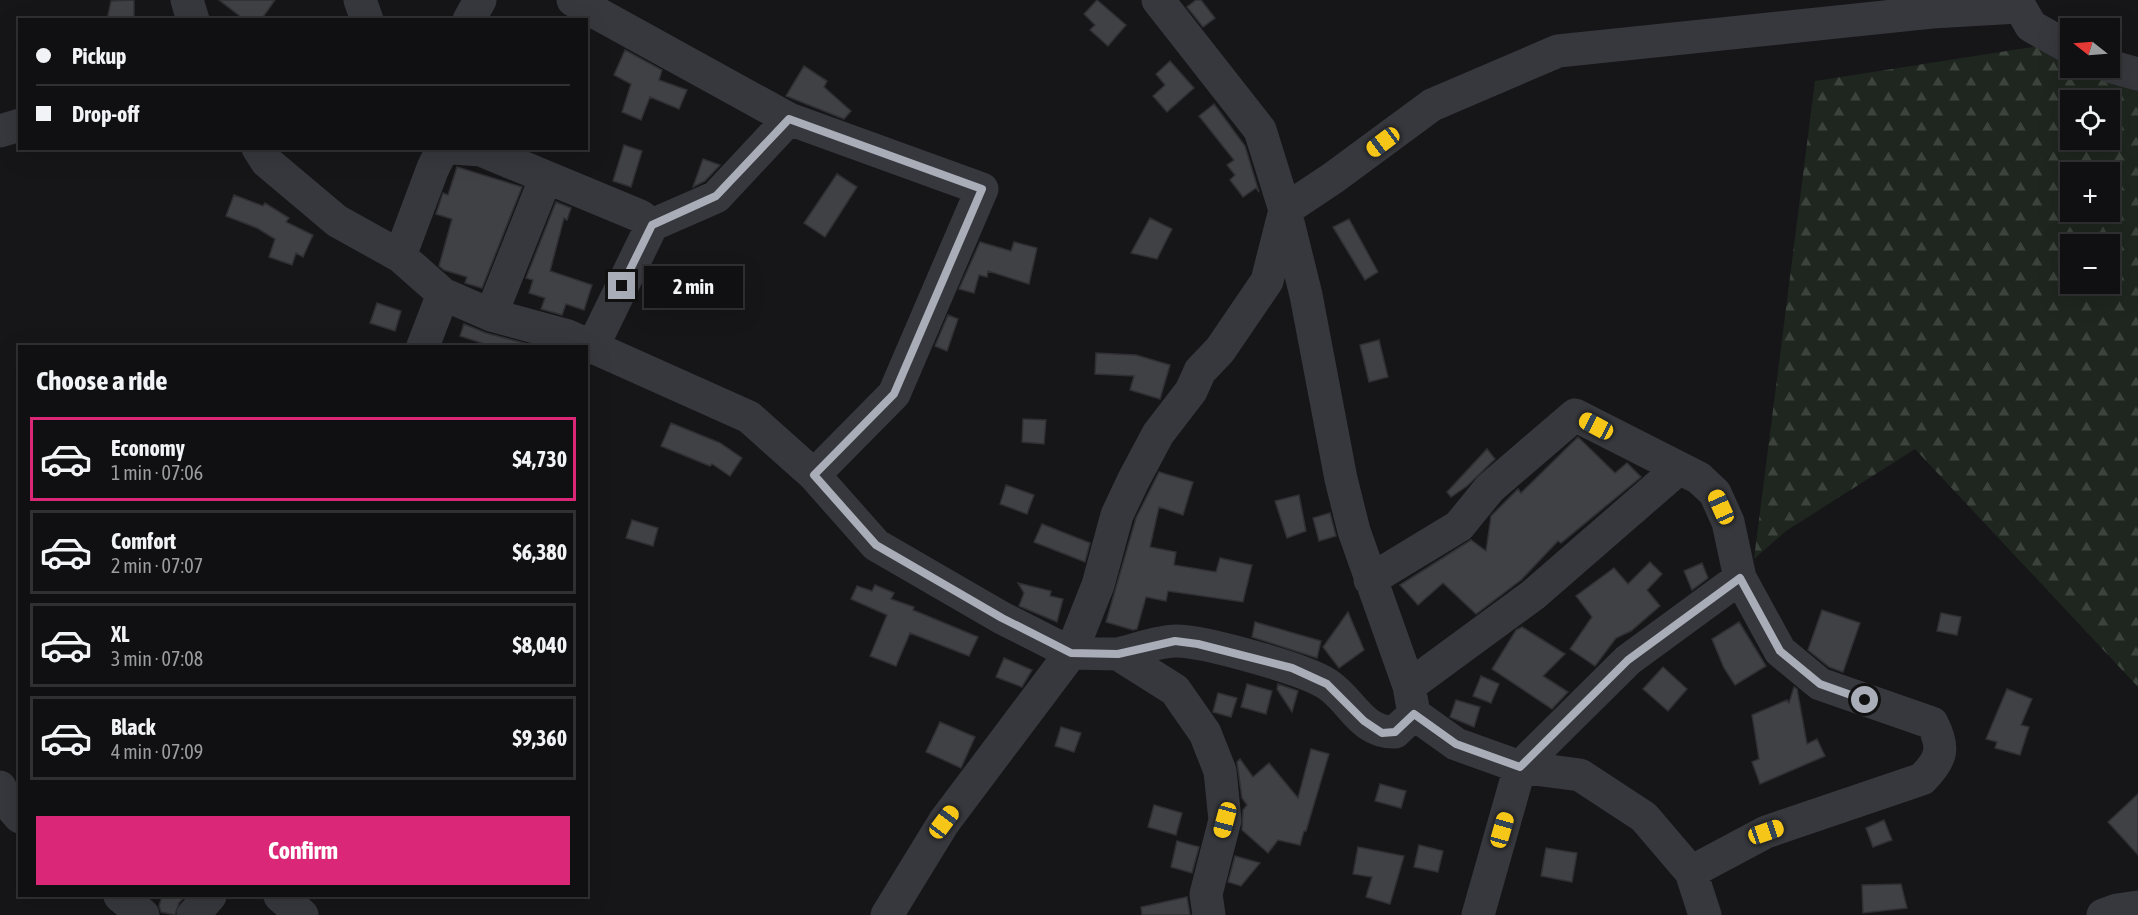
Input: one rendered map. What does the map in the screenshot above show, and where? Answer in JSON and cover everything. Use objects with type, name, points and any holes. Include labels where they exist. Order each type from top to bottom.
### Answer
[{"type":"street","points":[[188,0],[192,18]]},
{"type":"street","points":[[360,0],[366,18]]},
{"type":"street","points":[[470,18],[480,0]]},
{"type":"street","points":[[573,0],[789,119],[982,189],[894,394],[814,475]]},
{"type":"street","points":[[1158,0],[1260,130],[1285,210],[1306,295],[1341,479],[1370,580],[1412,700],[1456,744],[1520,767],[1580,775],[1644,817],[1691,872],[1705,915]]},
{"type":"street","points":[[887,915],[944,822],[1071,653],[1098,585],[1117,515],[1133,481],[1158,434],[1191,391],[1200,371],[1220,350],[1267,281],[1285,210],[1333,178],[1432,105],[1558,51],[2017,3],[2031,26],[2060,42]]},
{"type":"street","points":[[2120,69],[2138,74]]},
{"type":"street","points":[[259,150],[267,162],[337,221],[400,256],[442,294],[491,315],[574,343],[652,225],[716,196],[789,119]]},
{"type":"street","points":[[0,131],[18,126]]},
{"type":"street","points":[[400,256],[442,150]]},
{"type":"street","points":[[481,150],[640,216],[652,225]]},
{"type":"street","points":[[491,315],[546,177]]},
{"type":"street","points":[[423,345],[442,294]]},
{"type":"street","points":[[588,349],[749,417],[814,475],[876,545],[1002,618],[1071,653],[1118,654],[1175,641],[1198,644],[1292,668],[1327,684],[1364,721],[1382,733],[1395,732],[1412,700],[1678,469]]},
{"type":"street","points":[[1370,580],[1459,526],[1490,488],[1575,415],[1699,478],[1715,493],[1728,522],[1740,578],[1780,651],[1820,684],[1932,723],[1940,738],[1938,763],[1922,778],[1766,832],[1691,872]]},
{"type":"street","points":[[1478,915],[1520,767],[1628,660],[1740,578]]},
{"type":"street","points":[[1118,654],[1175,690],[1206,733],[1220,771],[1225,820],[1206,894],[1209,915]]},
{"type":"street","points":[[0,787],[5,800],[18,815]]},
{"type":"street","points":[[121,897],[143,915]]},
{"type":"street","points":[[193,915],[209,897]]},
{"type":"street","points":[[281,897],[302,915]]},
{"type":"street","points":[[2103,915],[2138,907]]},
{"type":"green space","points":[[2038,46],[2060,56],[2060,78],[2117,78],[2138,85],[2138,687],[1915,449],[1786,531],[1754,559],[1815,81]]},
{"type":"building","points":[[134,0],[134,18],[107,18],[111,1]]},
{"type":"building","points":[[219,0],[275,0],[262,18],[242,18]]},
{"type":"building","points":[[1097,0],[1126,25],[1108,46],[1090,30],[1095,25],[1084,14]]},
{"type":"building","points":[[1196,0],[1201,0],[1215,18],[1203,27],[1187,7]]},
{"type":"building","points":[[625,50],[662,70],[659,80],[687,90],[679,109],[650,97],[641,120],[622,112],[631,84],[614,75]]},
{"type":"building","points":[[1170,61],[1194,88],[1167,112],[1153,96],[1165,85],[1156,74]]},
{"type":"building","points":[[804,66],[827,81],[824,87],[851,111],[844,119],[786,96]]},
{"type":"building","points":[[1214,104],[1245,146],[1259,192],[1256,188],[1243,197],[1230,180],[1235,175],[1227,165],[1234,160],[1199,116]]},
{"type":"building","points":[[624,145],[642,151],[631,187],[613,181]]},
{"type":"building","points":[[703,159],[720,165],[705,181],[693,187]]},
{"type":"building","points":[[457,167],[522,187],[482,288],[465,283],[467,277],[444,270],[439,266],[452,219],[436,214],[443,193],[448,195]]},
{"type":"building","points":[[837,174],[857,187],[825,237],[804,223]]},
{"type":"building","points":[[234,195],[263,206],[265,203],[289,218],[286,222],[313,235],[303,257],[296,253],[292,265],[269,257],[275,239],[257,228],[226,216]]},
{"type":"building","points":[[556,202],[571,208],[567,220],[564,218],[550,271],[592,285],[584,310],[566,304],[562,315],[541,309],[545,298],[529,293],[533,280],[526,278]]},
{"type":"building","points":[[1150,218],[1172,229],[1157,259],[1131,253]]},
{"type":"building","points":[[1349,219],[1378,272],[1365,280],[1333,227]]},
{"type":"building","points":[[980,242],[1011,251],[1014,242],[1037,248],[1029,284],[988,271],[987,277],[979,275],[974,293],[959,289]]},
{"type":"building","points":[[377,303],[401,311],[395,331],[370,323]]},
{"type":"building","points":[[948,315],[958,319],[947,351],[935,346]]},
{"type":"building","points":[[464,324],[486,333],[531,345],[488,345],[460,336]]},
{"type":"building","points":[[1379,340],[1388,377],[1369,382],[1360,345]]},
{"type":"building","points":[[1096,353],[1136,355],[1170,365],[1160,399],[1130,390],[1134,376],[1095,374]]},
{"type":"building","points":[[1023,419],[1046,420],[1044,444],[1022,442]]},
{"type":"building","points":[[671,423],[720,443],[742,458],[730,476],[712,464],[710,466],[661,446]]},
{"type":"building","points":[[1578,437],[1615,473],[1627,463],[1641,477],[1561,543],[1558,541],[1521,580],[1476,614],[1443,583],[1418,605],[1400,585],[1471,540],[1486,551],[1491,516],[1518,489],[1521,493]]},
{"type":"building","points":[[1487,449],[1495,459],[1467,486],[1451,497],[1447,492]]},
{"type":"building","points":[[1159,472],[1193,482],[1183,515],[1159,507],[1150,547],[1176,552],[1174,565],[1216,572],[1220,558],[1252,565],[1243,602],[1168,591],[1166,601],[1146,597],[1137,629],[1133,630],[1106,622],[1136,518]]},
{"type":"building","points":[[1006,485],[1034,495],[1027,514],[1000,504]]},
{"type":"building","points":[[1299,495],[1306,531],[1287,538],[1275,501]]},
{"type":"building","points":[[1330,513],[1336,536],[1319,541],[1313,518]]},
{"type":"building","points":[[632,520],[658,528],[653,546],[626,538]]},
{"type":"building","points":[[1042,524],[1090,543],[1085,562],[1034,542]]},
{"type":"building","points":[[1650,562],[1662,574],[1647,590],[1660,606],[1631,631],[1616,638],[1595,666],[1570,649],[1592,617],[1576,596],[1614,568],[1628,584]]},
{"type":"building","points":[[1702,563],[1708,578],[1692,590],[1684,571]]},
{"type":"building","points":[[1018,583],[1051,591],[1050,596],[1063,599],[1057,622],[1019,606],[1024,593]]},
{"type":"building","points":[[875,585],[894,593],[891,599],[914,607],[913,610],[978,637],[969,656],[910,633],[896,666],[870,656],[887,615],[851,599],[857,586],[872,591]]},
{"type":"building","points":[[1822,610],[1860,623],[1843,672],[1829,667],[1808,650]]},
{"type":"building","points":[[1348,612],[1364,650],[1339,668],[1323,647]]},
{"type":"building","points":[[1941,613],[1961,617],[1957,635],[1937,631]]},
{"type":"building","points":[[1255,622],[1321,641],[1317,658],[1252,637]]},
{"type":"building","points":[[1739,622],[1766,666],[1735,685],[1724,668],[1712,639]]},
{"type":"building","points":[[1522,627],[1565,654],[1543,676],[1568,692],[1552,709],[1492,669],[1516,630]]},
{"type":"building","points":[[1004,658],[1032,670],[1022,687],[996,677]]},
{"type":"building","points":[[1663,667],[1687,689],[1668,711],[1643,689]]},
{"type":"building","points":[[1481,676],[1499,684],[1491,703],[1473,696]]},
{"type":"building","points":[[1247,684],[1272,691],[1266,714],[1241,707]]},
{"type":"building","points":[[1278,684],[1298,691],[1292,712],[1277,689]]},
{"type":"building","points":[[1794,687],[1797,689],[1807,744],[1817,739],[1825,756],[1760,784],[1752,762],[1759,759],[1752,715],[1787,700],[1789,703]]},
{"type":"building","points":[[2007,689],[2032,699],[2021,725],[2029,727],[2020,755],[1995,748],[1997,742],[1986,739]]},
{"type":"building","points":[[1218,693],[1237,698],[1231,717],[1213,712]]},
{"type":"building","points":[[1456,700],[1480,707],[1474,727],[1450,717]]},
{"type":"building","points":[[940,722],[975,737],[961,768],[926,752]]},
{"type":"building","points":[[1061,727],[1081,733],[1074,752],[1055,746]]},
{"type":"building","points":[[1311,749],[1329,754],[1306,831],[1304,831],[1300,845],[1278,840],[1268,853],[1242,830],[1243,810],[1247,805],[1242,798],[1237,762],[1240,759],[1253,777],[1269,763],[1298,798]]},
{"type":"building","points":[[1380,784],[1406,791],[1401,808],[1375,801]]},
{"type":"building","points":[[2138,794],[2138,855],[2108,822]]},
{"type":"building","points":[[1154,805],[1182,813],[1176,835],[1148,827]]},
{"type":"building","points":[[1884,820],[1892,840],[1873,847],[1866,828]]},
{"type":"building","points":[[1177,841],[1199,847],[1192,873],[1171,867]]},
{"type":"building","points":[[1419,845],[1443,851],[1438,872],[1414,867]]},
{"type":"building","points":[[1358,847],[1404,856],[1390,904],[1366,897],[1372,877],[1353,874]]},
{"type":"building","points":[[1546,848],[1577,853],[1572,882],[1541,876]]},
{"type":"building","points":[[1235,856],[1260,863],[1241,886],[1228,882]]},
{"type":"building","points":[[1901,884],[1907,908],[1863,913],[1862,885]]},
{"type":"building","points":[[162,897],[184,897],[179,903],[175,915],[161,912],[159,906]]},
{"type":"building","points":[[1187,897],[1190,915],[1142,915],[1141,907]]},
{"type":"route","points":[[622,286],[652,225],[716,196],[789,119],[982,189],[894,394],[814,475],[876,545],[1002,618],[1071,653],[1118,654],[1175,641],[1198,644],[1292,668],[1327,684],[1364,721],[1382,733],[1395,732],[1414,714],[1456,744],[1520,767],[1628,660],[1740,578],[1780,651],[1820,684],[1865,700]]}]
